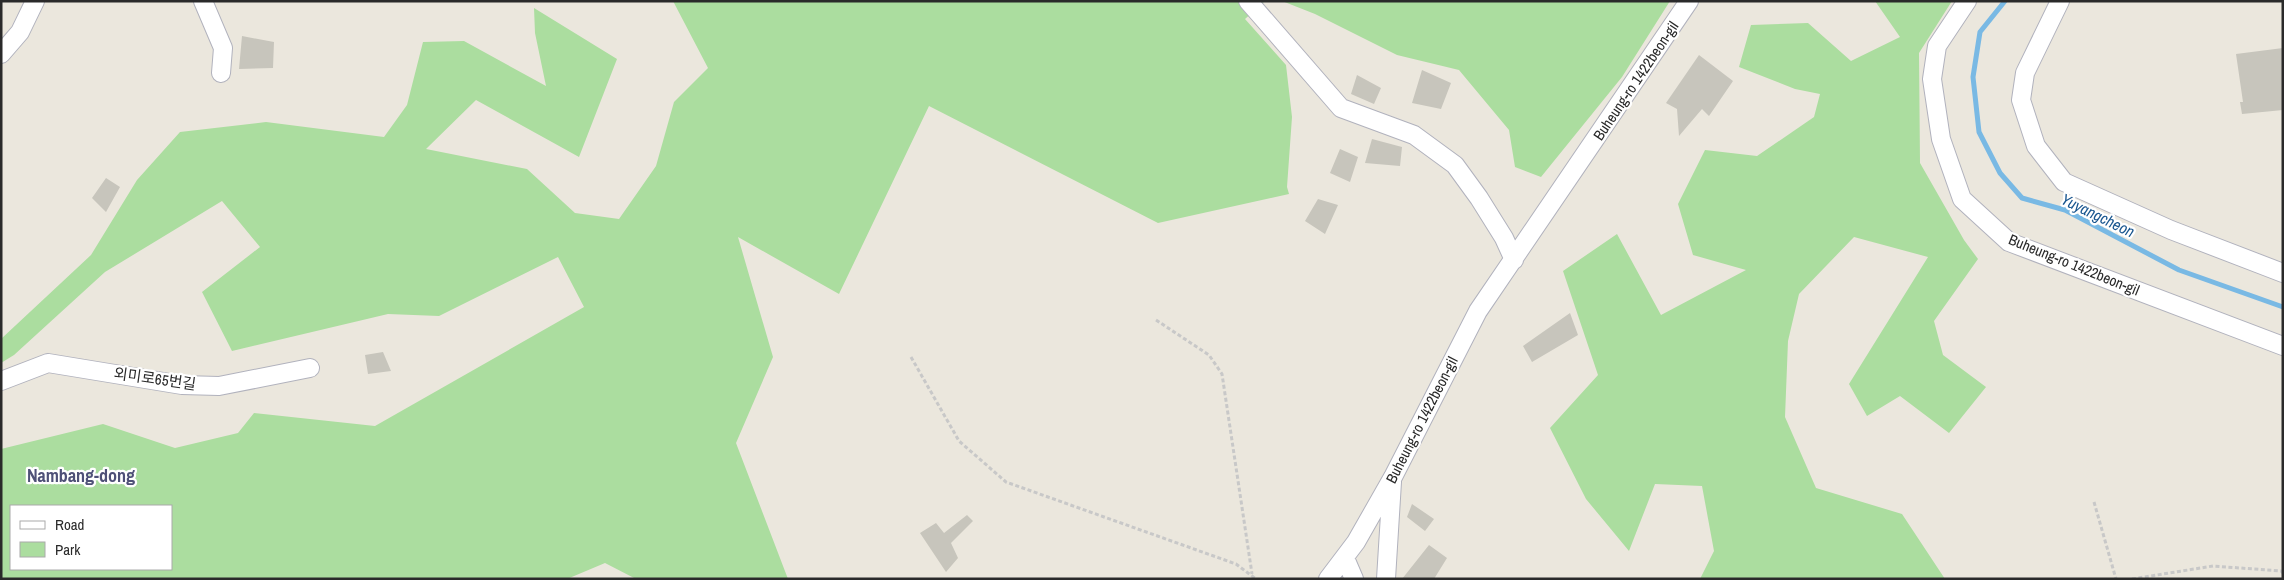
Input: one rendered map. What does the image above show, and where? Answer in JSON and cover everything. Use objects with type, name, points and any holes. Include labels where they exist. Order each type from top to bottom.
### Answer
[{"type":"street","points":[[1,54],[20,32],[34,1]]},
{"type":"street","points":[[203,1],[223,48],[221,74]]},
{"type":"street","points":[[1248,1],[1341,108],[1414,135],[1455,166],[1479,198],[1504,238],[1514,260]]},
{"type":"street","name":"Buheung-ro 1422beon-gil","points":[[1328,579],[1345,558],[1393,477],[1478,310],[1514,260],[1689,1]]},
{"type":"street","name":"Buheung-ro 1422beon-gil","points":[[1967,1],[1937,46],[1932,79],[1941,139],[1962,199],[2009,242],[2283,346]]},
{"type":"street","points":[[2060,1],[2025,73],[2021,100],[2036,146],[2064,182],[2171,230],[2283,273]]},
{"type":"street","name":"외미로65번길","points":[[1,381],[48,363],[182,385],[219,386],[310,368]]},
{"type":"street","points":[[1386,579],[1393,477]]},
{"type":"street","points":[[1345,558],[1354,579]]},
{"type":"path","points":[[1156,320],[1209,355],[1222,374],[1252,575]]},
{"type":"path","points":[[911,357],[959,441],[1006,482],[1236,564],[1256,579]]},
{"type":"path","points":[[2094,502],[2116,579]]},
{"type":"path","points":[[2132,579],[2213,566],[2281,570],[2283,573]]},
{"type":"green space","points":[[673,1],[1265,1],[1245,19],[1286,65],[1292,117],[1287,187],[1289,194],[1158,223],[929,106],[839,294],[738,237],[773,357],[736,443],[788,579],[636,579],[605,563],[567,579],[1,579],[1,449],[103,424],[175,448],[238,433],[254,413],[375,426],[584,307],[558,257],[439,316],[388,314],[232,351],[202,292],[260,247],[222,201],[105,272],[14,355],[1,363],[1,339],[91,255],[137,180],[180,132],[266,122],[384,137],[407,105],[423,42],[464,41],[546,86],[535,33],[534,8],[617,59],[579,157],[476,100],[426,149],[527,169],[575,213],[619,219],[656,166],[674,102],[708,68]]},
{"type":"green space","points":[[1282,1],[1670,1],[1622,77],[1541,177],[1515,167],[1509,130],[1459,70],[1397,55],[1315,14]]},
{"type":"green space","points":[[1875,1],[1952,1],[1919,53],[1920,163],[1964,240],[1978,259],[1934,321],[1943,355],[1986,387],[1949,433],[1900,396],[1867,416],[1849,384],[1928,257],[1854,237],[1799,294],[1788,341],[1785,417],[1816,488],[1902,514],[1945,579],[1700,579],[1714,551],[1702,486],[1655,484],[1629,551],[1586,499],[1550,428],[1598,375],[1563,271],[1617,234],[1661,315],[1746,270],[1693,255],[1678,204],[1705,150],[1757,156],[1814,117],[1820,94],[1795,89],[1739,67],[1751,25],[1808,23],[1851,61],[1900,37]]},
{"type":"building","points":[[242,36],[274,42],[273,68],[239,69]]},
{"type":"building","points":[[2283,48],[2283,110],[2242,114],[2240,102],[2243,102],[2236,54]]},
{"type":"building","points":[[1699,55],[1733,81],[1709,116],[1702,109],[1679,136],[1677,109],[1666,103]]},
{"type":"building","points":[[1422,70],[1451,83],[1441,109],[1412,103]]},
{"type":"building","points":[[1357,75],[1381,88],[1374,104],[1351,94]]},
{"type":"building","points":[[1372,139],[1402,147],[1400,166],[1365,163]]},
{"type":"building","points":[[1340,149],[1358,157],[1350,182],[1330,173]]},
{"type":"building","points":[[106,178],[120,187],[106,212],[92,198]]},
{"type":"building","points":[[1318,199],[1338,205],[1325,234],[1305,221]]},
{"type":"building","points":[[1570,313],[1578,335],[1532,362],[1523,346]]},
{"type":"building","points":[[383,352],[391,371],[368,374],[365,355]]},
{"type":"building","points":[[1412,504],[1434,519],[1425,531],[1407,517]]},
{"type":"building","points":[[967,515],[973,521],[951,543],[958,558],[946,572],[920,533],[936,523],[944,533]]},
{"type":"building","points":[[1429,545],[1447,558],[1434,579],[1402,579]]},
{"type":"waterway","name":"Yuyangcheon","points":[[2005,1],[1980,32],[1973,77],[1979,132],[2000,173],[2022,198],[2065,210],[2179,270],[2283,307]]},
{"type":"district","name":"Nambang-dong","points":[[81,476]]}]
